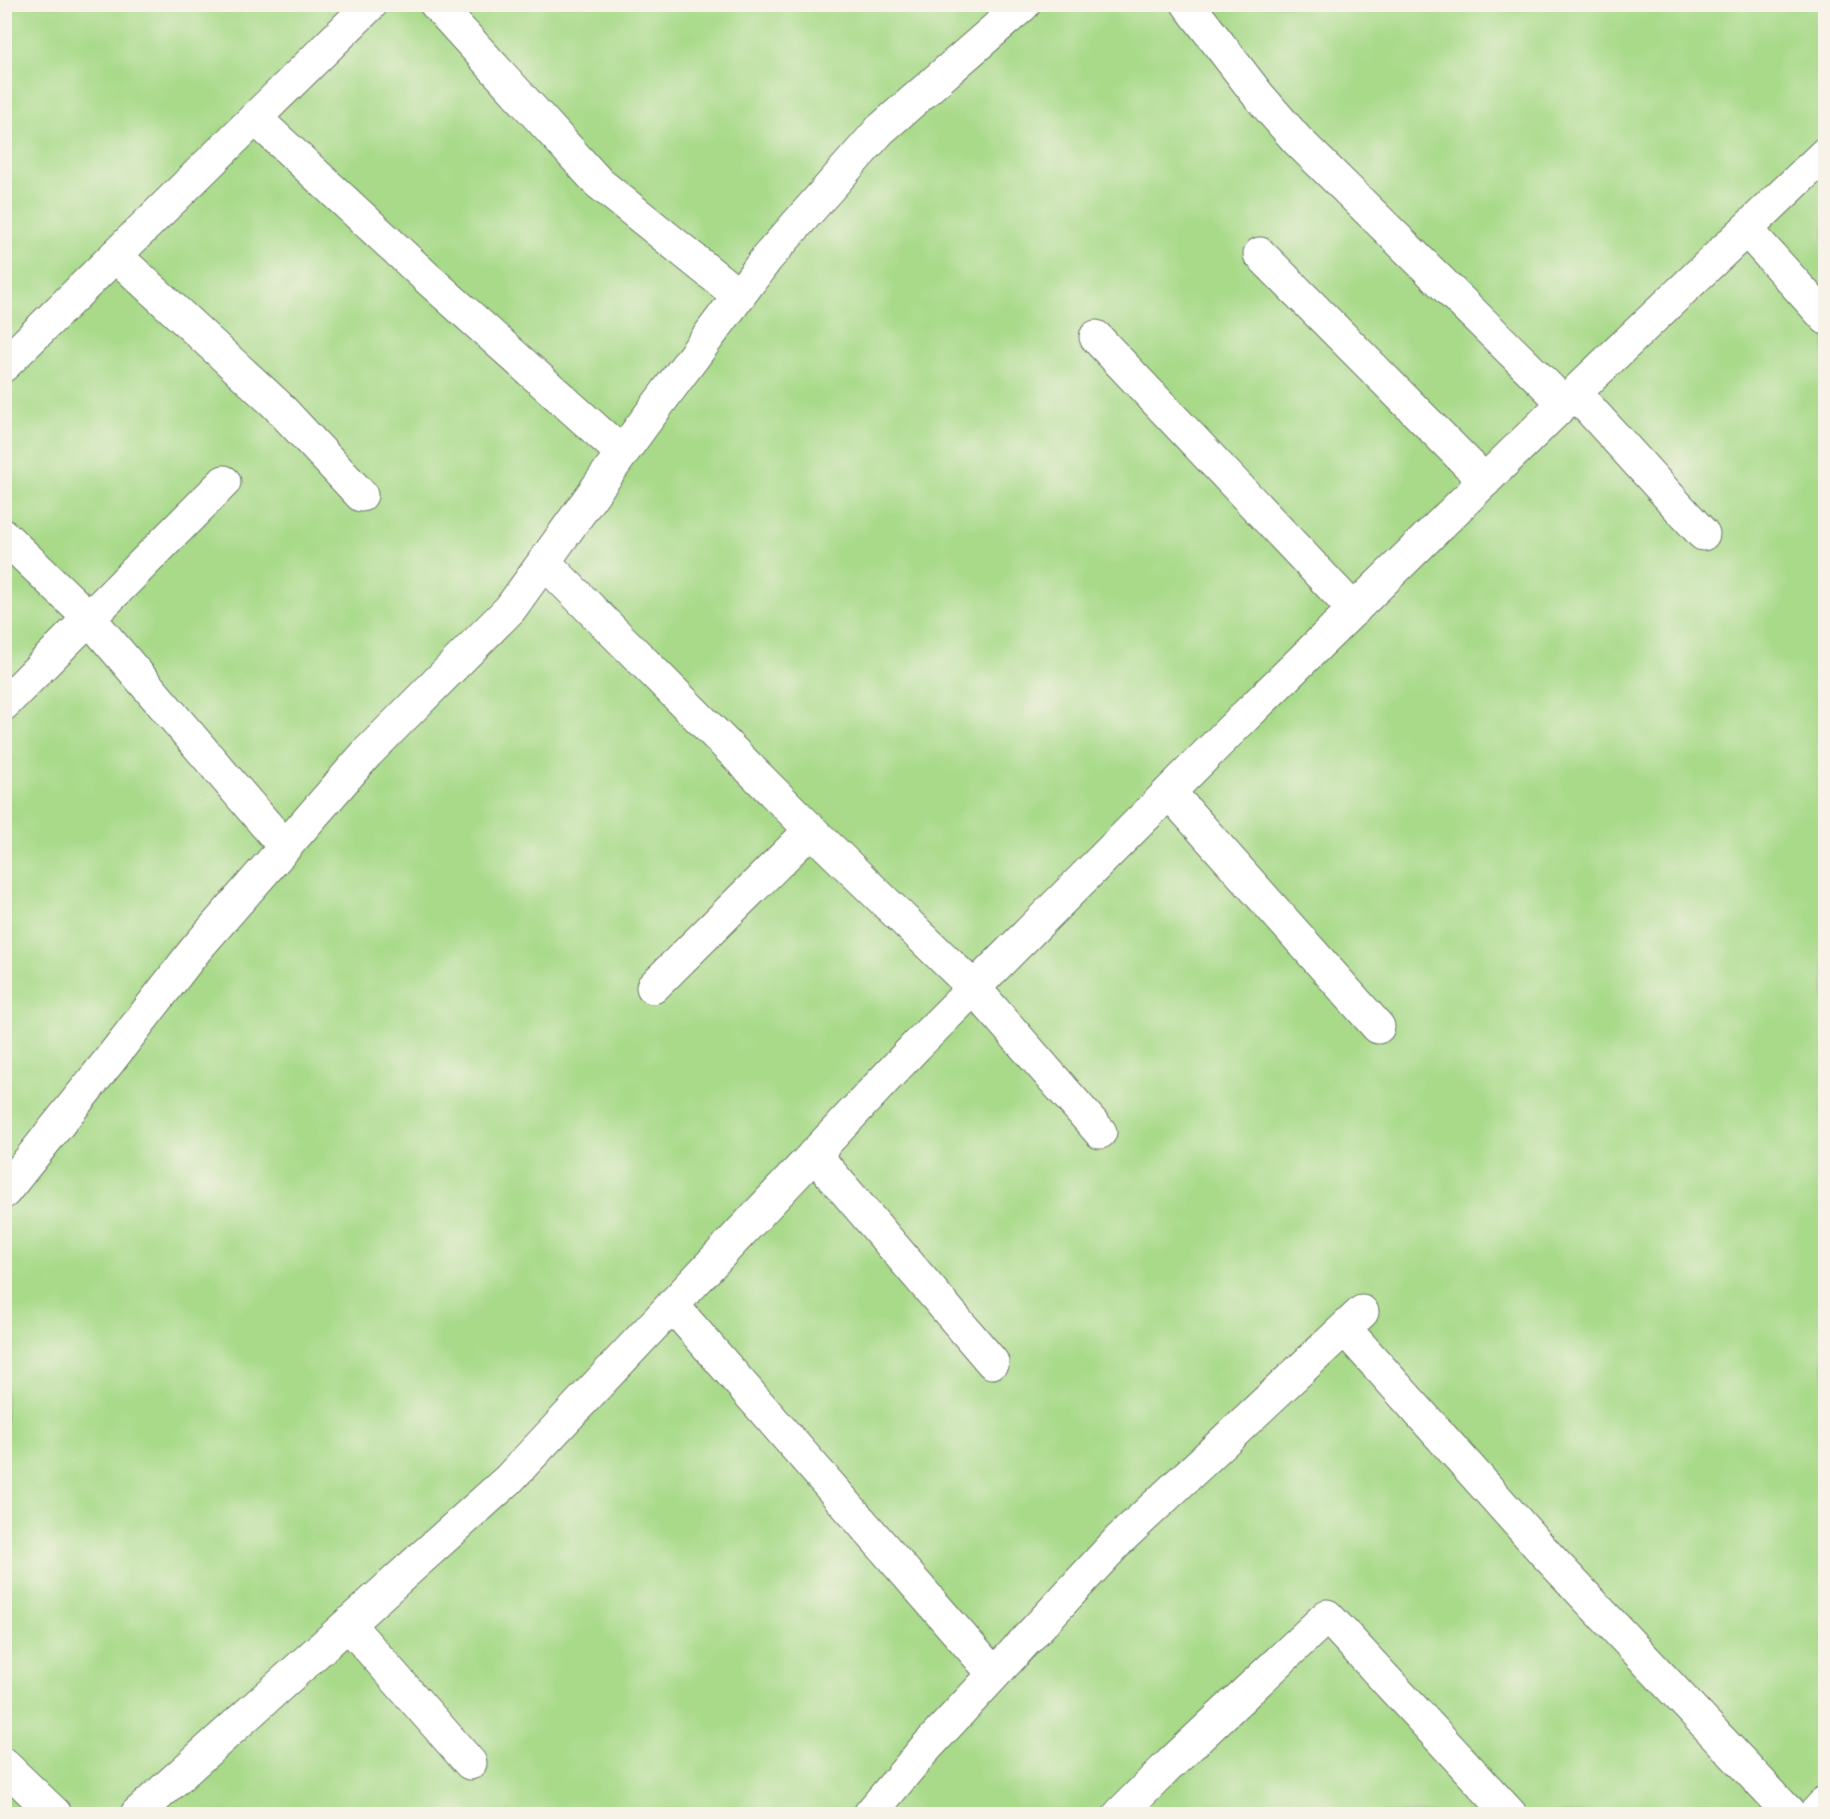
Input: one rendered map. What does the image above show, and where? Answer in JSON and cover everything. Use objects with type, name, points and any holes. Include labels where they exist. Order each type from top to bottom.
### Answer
[{"type":"street","points":[[4,365],[371,4]]},
{"type":"street","points":[[436,4],[599,183],[739,296]]},
{"type":"street","points":[[4,1192],[196,949],[367,753],[510,609],[767,258],[880,130],[1024,4]]},
{"type":"street","points":[[1188,4],[1258,95],[1297,140],[1570,398],[1703,534]]},
{"type":"street","points":[[255,118],[433,284],[622,453]]},
{"type":"street","points":[[136,1815],[508,1480],[917,1045],[1169,792],[1485,481],[1826,153]]},
{"type":"street","points":[[1746,230],[1826,318]]},
{"type":"street","points":[[1260,254],[1485,481]]},
{"type":"street","points":[[116,256],[276,404],[361,495]]},
{"type":"street","points":[[1096,337],[1354,610]]},
{"type":"street","points":[[4,704],[224,482]]},
{"type":"street","points":[[4,536],[89,618],[285,847]]},
{"type":"street","points":[[544,562],[811,830],[974,988],[1100,1132]]},
{"type":"street","points":[[1169,792],[1378,1027]]},
{"type":"street","points":[[653,987],[811,830]]},
{"type":"street","points":[[814,1154],[992,1362]]},
{"type":"street","points":[[672,1305],[994,1674]]},
{"type":"street","points":[[870,1815],[923,1751],[1120,1539],[1353,1321],[1545,1553],[1790,1815]]},
{"type":"street","points":[[1120,1815],[1164,1770],[1327,1616],[1510,1815]]},
{"type":"street","points":[[348,1624],[470,1762]]},
{"type":"street","points":[[4,1765],[54,1815]]},
{"type":"street","points":[[1815,1815],[1826,1802]]},
{"type":"green space","points":[[5,5],[1825,5],[1825,1814],[5,1814]]}]
